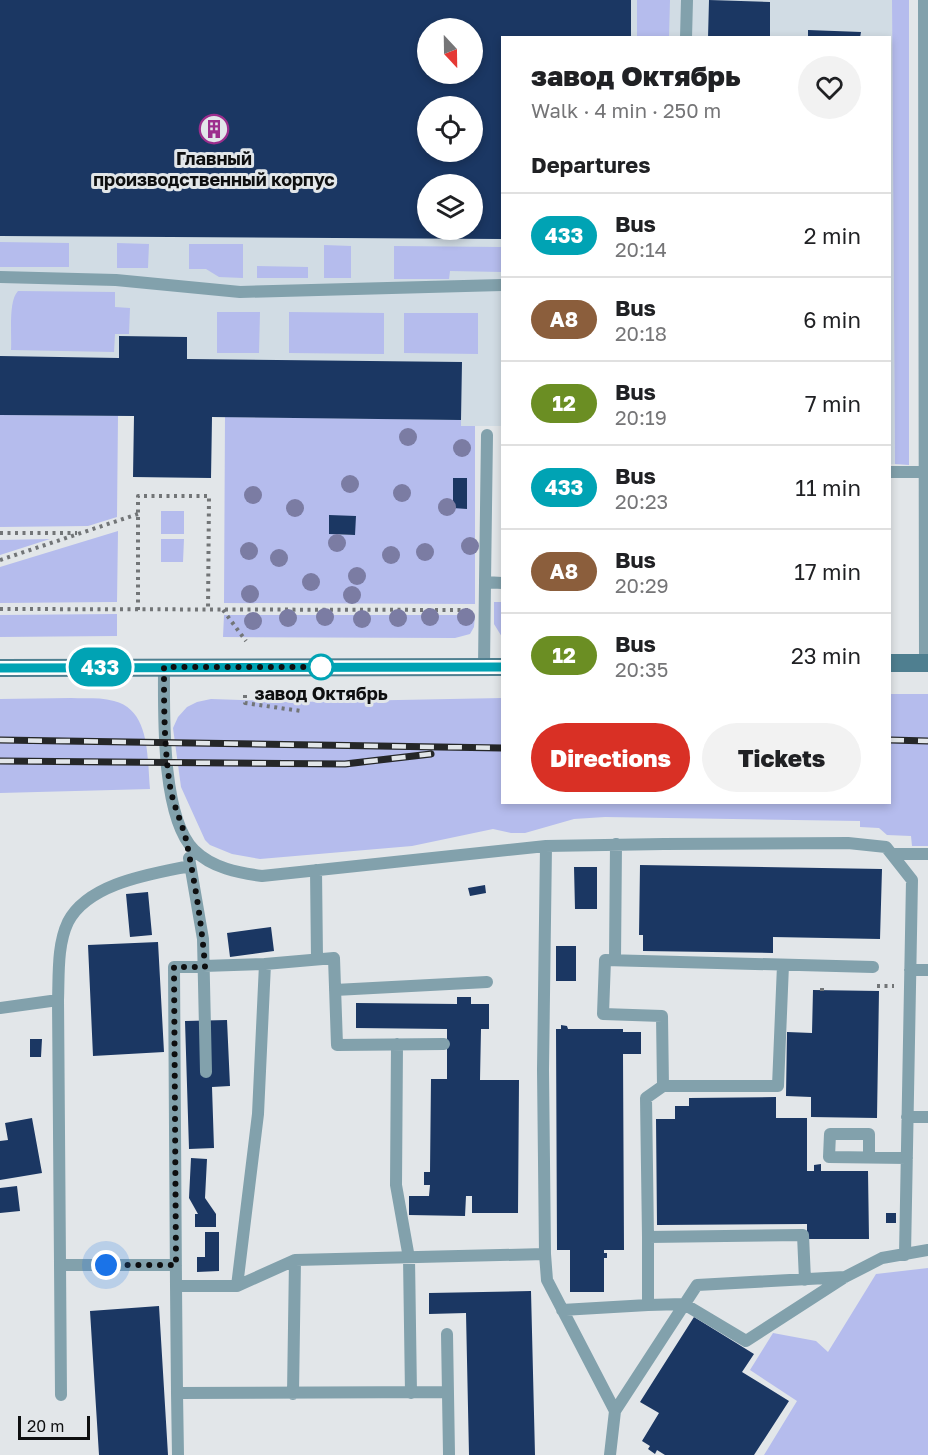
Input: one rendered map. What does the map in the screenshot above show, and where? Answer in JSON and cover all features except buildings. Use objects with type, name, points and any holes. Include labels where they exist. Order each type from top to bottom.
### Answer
[{"type":"main road","points":[[891,663],[927,663]]},
{"type":"main road","points":[[0,668],[493,667]]},
{"type":"lane","points":[[686,36],[687,0]]},
{"type":"lane","points":[[924,0],[926,454],[924,472],[927,663]]},
{"type":"lane","points":[[0,277],[116,280],[240,292],[501,285]]},
{"type":"lane","points":[[488,435],[485,610],[493,667]]},
{"type":"lane","points":[[891,472],[924,472]]},
{"type":"lane","points":[[485,582],[501,583]]},
{"type":"lane","points":[[164,667],[164,726],[170,788],[175,811],[186,841],[203,939],[206,1072]]},
{"type":"lane","points":[[186,841],[206,860],[242,873],[262,876],[546,846],[848,843],[886,847],[912,880],[905,1255]]},
{"type":"lane","points":[[615,960],[616,844]]},
{"type":"lane","points":[[546,846],[543,1070],[545,1254],[548,1280],[615,1411]]},
{"type":"lane","points":[[892,854],[928,854]]},
{"type":"lane","points":[[61,1395],[58,1000],[62,943],[68,923],[78,908],[91,896],[148,875],[190,866]]},
{"type":"lane","points":[[316,870],[317,959]]},
{"type":"lane","points":[[177,1455],[174,967],[265,964],[334,958],[337,1045],[444,1044]]},
{"type":"lane","points":[[663,1086],[662,1016],[603,1014],[605,960],[873,967]]},
{"type":"lane","points":[[237,1286],[258,1114],[265,964]]},
{"type":"lane","points":[[648,1305],[646,1098],[663,1086],[778,1086],[783,965]]},
{"type":"lane","points":[[910,970],[928,970]]},
{"type":"lane","points":[[335,990],[487,982]]},
{"type":"lane","points":[[0,1008],[58,1000]]},
{"type":"lane","points":[[397,1044],[396,1185],[409,1258],[411,1393]]},
{"type":"lane","points":[[907,1117],[928,1117]]},
{"type":"lane","points":[[869,1157],[907,1158]]},
{"type":"lane","points":[[648,1237],[803,1235],[805,1280]]},
{"type":"lane","points":[[562,1310],[684,1304],[746,1341],[845,1277],[882,1258],[928,1250]]},
{"type":"lane","points":[[176,1286],[237,1286],[295,1260],[545,1254]]},
{"type":"lane","points":[[293,1394],[295,1260]]},
{"type":"lane","points":[[60,1264],[176,1265]]},
{"type":"lane","points":[[610,1455],[615,1411],[697,1285],[845,1277]]},
{"type":"lane","points":[[447,1334],[450,1454]]},
{"type":"lane","points":[[177,1393],[447,1392]]},
{"type":"path","points":[[138,610],[138,496],[208,496],[208,610]]},
{"type":"path","points":[[0,560],[138,514]]},
{"type":"path","points":[[0,533],[81,533]]},
{"type":"path","points":[[0,609],[485,610]]},
{"type":"path","points":[[223,610],[246,641]]},
{"type":"path","points":[[244,695],[245,703],[301,711]]},
{"type":"path","points":[[822,984],[822,991]]},
{"type":"shaded area","points":[[0,0],[892,0],[895,464],[891,464],[891,36],[501,36],[501,426],[461,426],[461,420],[212,417],[211,478],[134,477],[134,416],[0,415]]},
{"type":"shaded area","points":[[637,0],[670,0],[669,36],[637,36]]},
{"type":"shaded area","points":[[892,0],[909,0],[909,465],[895,464]]},
{"type":"shaded area","points":[[0,242],[69,243],[69,267],[0,267]]},
{"type":"shaded area","points":[[117,243],[149,244],[148,268],[117,268]]},
{"type":"shaded area","points":[[189,244],[243,244],[243,278],[219,277],[206,269],[189,269]]},
{"type":"shaded area","points":[[324,245],[351,246],[351,278],[324,278]]},
{"type":"shaded area","points":[[394,246],[501,247],[501,272],[450,271],[449,279],[394,279]]},
{"type":"shaded area","points":[[257,266],[308,267],[308,278],[257,278]]},
{"type":"shaded area","points":[[18,291],[115,292],[115,307],[130,308],[129,334],[115,334],[114,352],[11,350],[12,310]]},
{"type":"shaded area","points":[[217,312],[260,312],[259,353],[217,353]]},
{"type":"shaded area","points":[[289,312],[384,313],[384,354],[289,353]]},
{"type":"shaded area","points":[[404,313],[478,313],[478,354],[404,353]]},
{"type":"shaded area","points":[[0,415],[118,416],[117,517],[88,526],[0,527]]},
{"type":"shaded area","points":[[225,417],[461,420],[461,426],[475,426],[475,604],[224,603]],"holes":[[[453,478],[467,479],[467,508],[453,508]],[[329,516],[355,535],[329,534]]]},
{"type":"shaded area","points":[[161,511],[184,511],[184,534],[161,534]]},
{"type":"shaded area","points":[[118,531],[117,602],[0,603],[0,567]]},
{"type":"shaded area","points":[[50,539],[0,555],[0,540]]},
{"type":"shaded area","points":[[161,539],[184,539],[183,562],[161,562]]},
{"type":"shaded area","points":[[494,602],[501,602],[501,635],[494,624]]},
{"type":"shaded area","points":[[117,614],[117,636],[0,637],[0,615]]},
{"type":"shaded area","points":[[224,615],[475,615],[474,627],[470,634],[455,638],[223,637]]},
{"type":"shaded area","points":[[891,694],[928,694],[928,846],[912,846],[911,836],[887,835],[879,828],[860,827],[860,821],[605,817],[574,819],[525,833],[493,829],[412,846],[260,859],[232,854],[210,845],[205,840],[181,787],[173,728],[178,717],[187,707],[211,699],[295,702],[501,698],[501,804],[891,804]]},
{"type":"shaded area","points":[[71,698],[114,701],[126,706],[135,714],[145,737],[150,789],[0,793],[0,699]]},
{"type":"shaded area","points":[[928,1268],[928,1455],[764,1455],[797,1401],[750,1370],[773,1333],[816,1341],[828,1352],[876,1274]]},
{"type":"railway","points":[[0,740],[501,748]]},
{"type":"railway","points":[[891,740],[928,741]]},
{"type":"railway","points":[[0,761],[345,764],[431,754]]},
{"type":"bus line","name":"433","points":[[0,668],[501,667]]},
{"type":"place","name":"Главный производственный корпус","points":[[214,129]]},
{"type":"place","name":"завод Октябрь","points":[[321,667]]},
{"type":"route","points":[[106,1265],[176,1265],[174,967],[205,967],[203,939],[186,841],[175,811],[170,788],[164,726],[164,667],[329,667],[321,667]]}]
